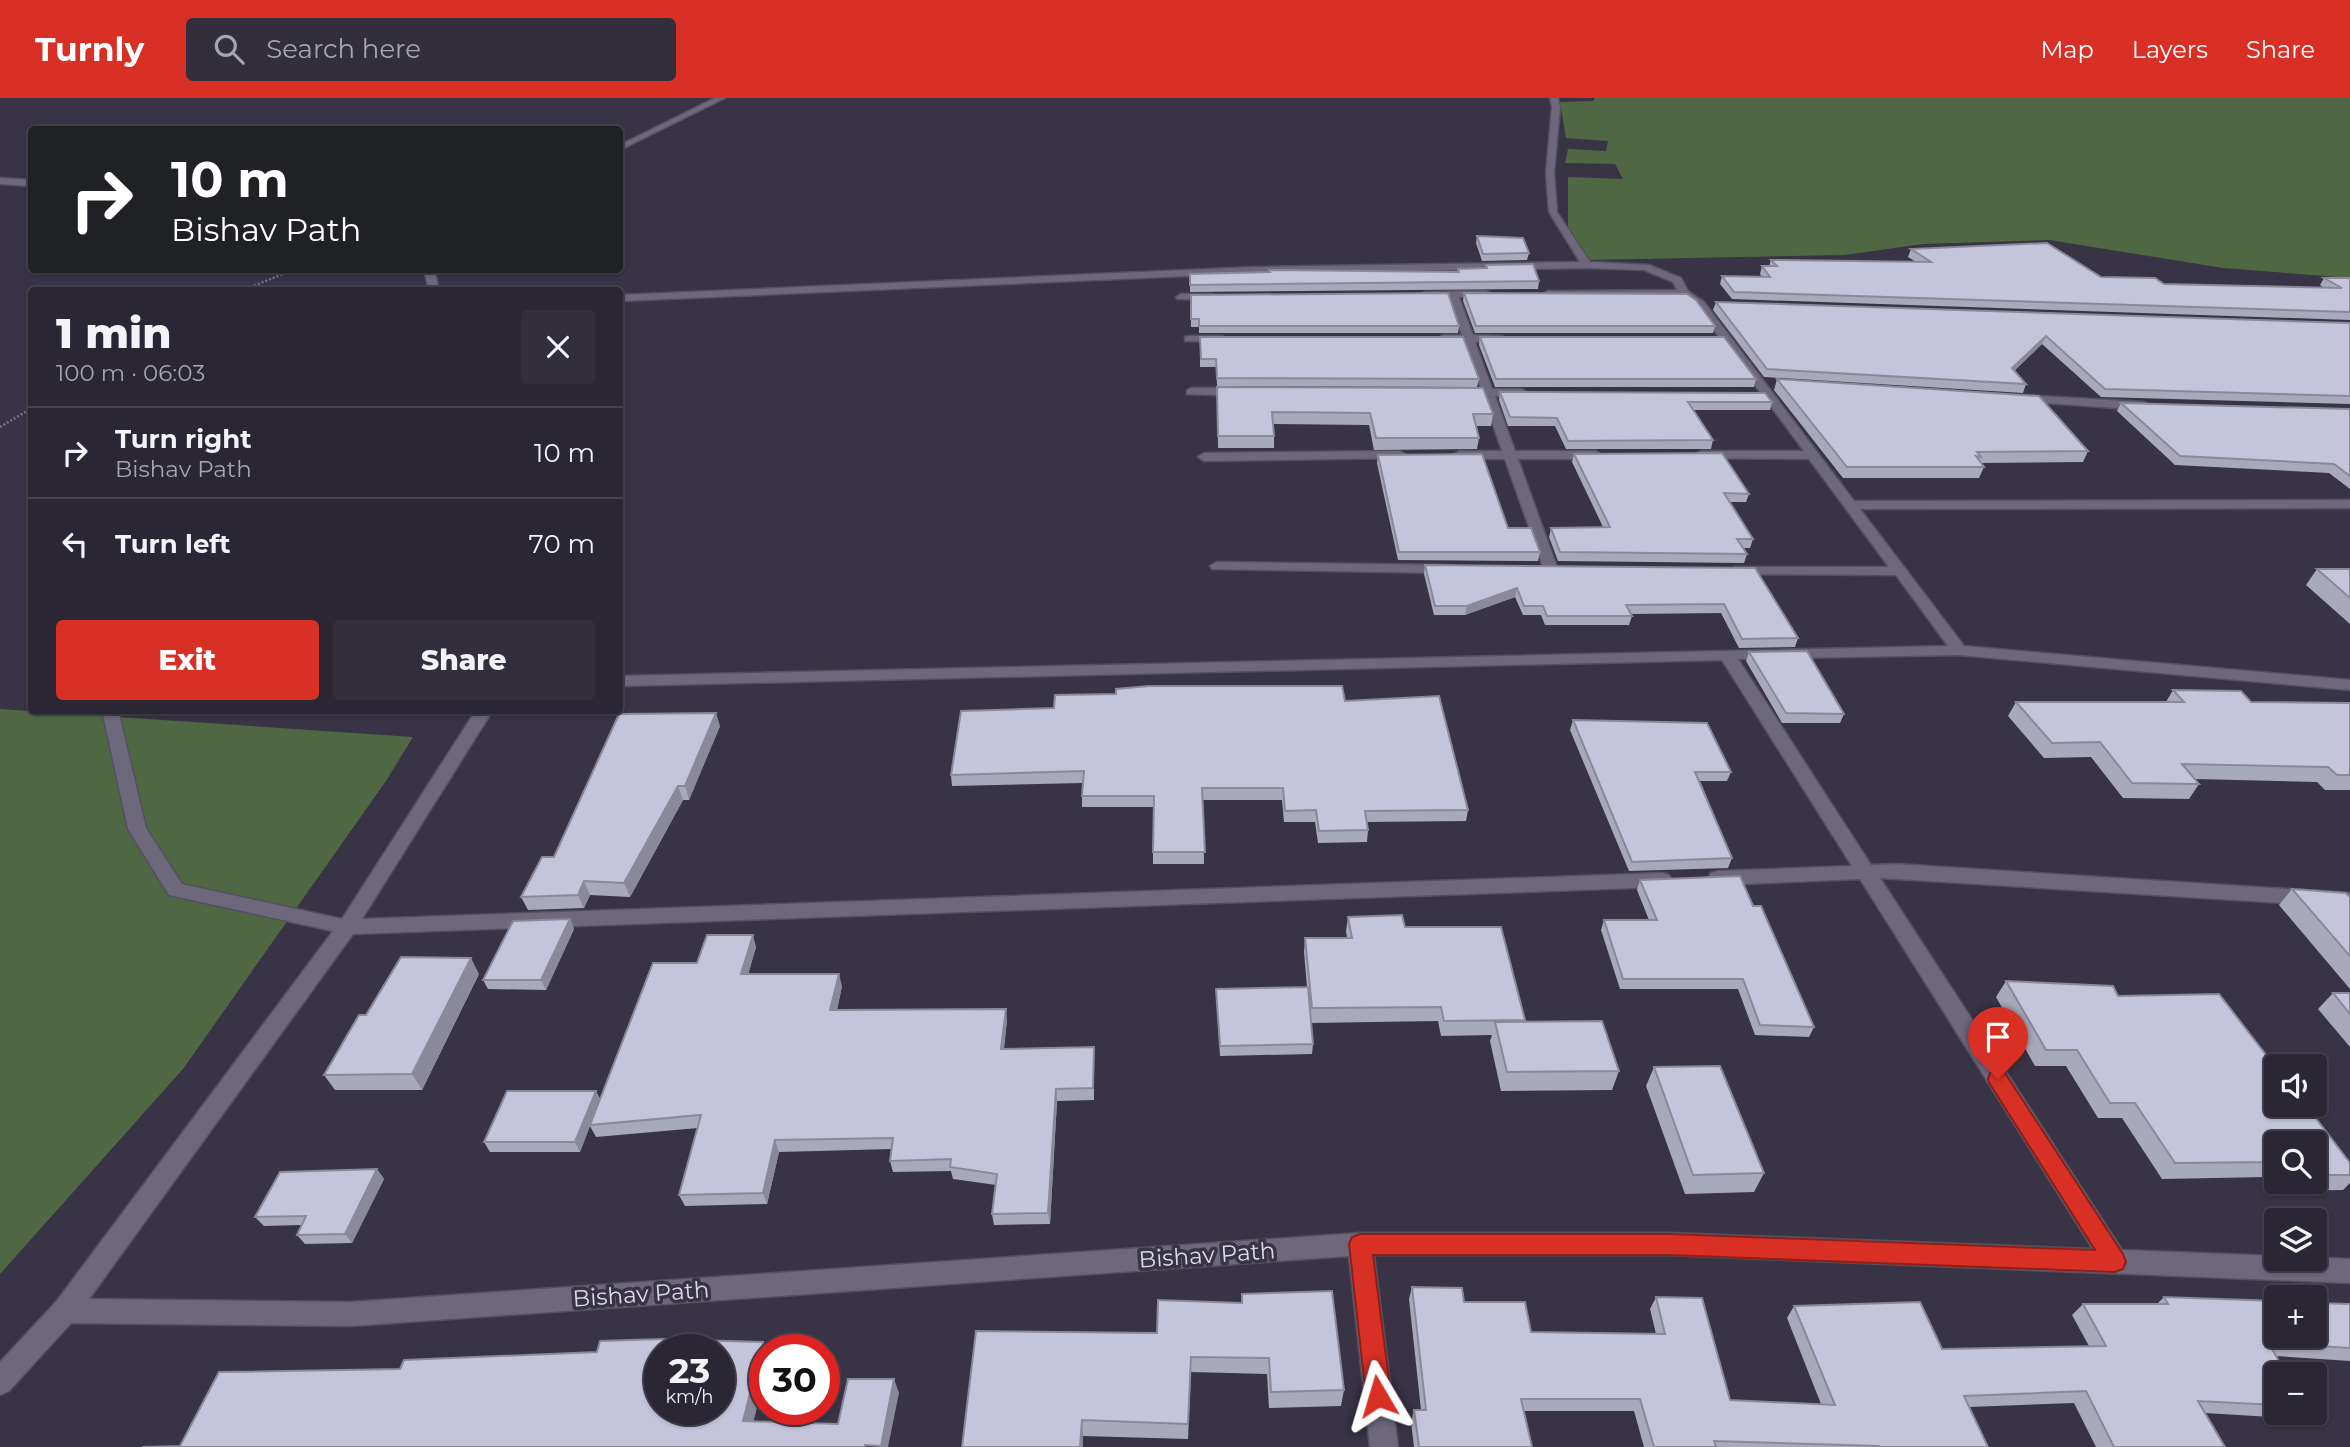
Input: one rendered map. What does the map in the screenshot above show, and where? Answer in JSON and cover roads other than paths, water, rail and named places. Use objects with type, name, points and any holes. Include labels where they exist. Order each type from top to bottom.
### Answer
[{"type":"street","points":[[623,147],[721,98]]},
{"type":"street","points":[[1554,98],[1556,107],[1550,173],[1553,212],[1587,265]]},
{"type":"street","points":[[0,181],[28,183]]},
{"type":"street","points":[[623,298],[1255,270],[1587,265],[1646,267],[1677,280],[1684,293]]},
{"type":"street","points":[[1534,294],[1684,293],[1707,305],[1719,339],[1763,388],[1959,650]]},
{"type":"street","points":[[1412,295],[1493,294]]},
{"type":"street","points":[[1452,295],[1551,570]]},
{"type":"street","points":[[1181,297],[1222,297]]},
{"type":"street","points":[[1426,338],[1509,339]]},
{"type":"street","points":[[1189,339],[1231,339]]},
{"type":"street","points":[[1191,392],[1259,392]]},
{"type":"street","points":[[1447,393],[1530,393]]},
{"type":"street","points":[[2010,398],[2163,406]]},
{"type":"street","points":[[1203,457],[1412,455]]},
{"type":"street","points":[[1440,455],[1606,455]]},
{"type":"street","points":[[1689,455],[1813,455]]},
{"type":"street","points":[[1850,505],[2350,504]]},
{"type":"street","points":[[1217,566],[1468,569]]},
{"type":"street","points":[[1718,570],[1900,571]]},
{"type":"street","points":[[623,681],[1228,664],[1959,650],[2350,685]]},
{"type":"street","points":[[1727,655],[2115,1262]]},
{"type":"street","points":[[111,714],[137,830],[176,890],[347,927],[1896,871],[2350,900]]},
{"type":"street","points":[[0,1382],[65,1311],[347,927],[482,714]]},
{"type":"street","points":[[1360,1244],[1384,1447]]},
{"type":"street","name":"Bishav Path","points":[[65,1311],[351,1314],[1360,1244],[1670,1244],[2350,1271]]}]
